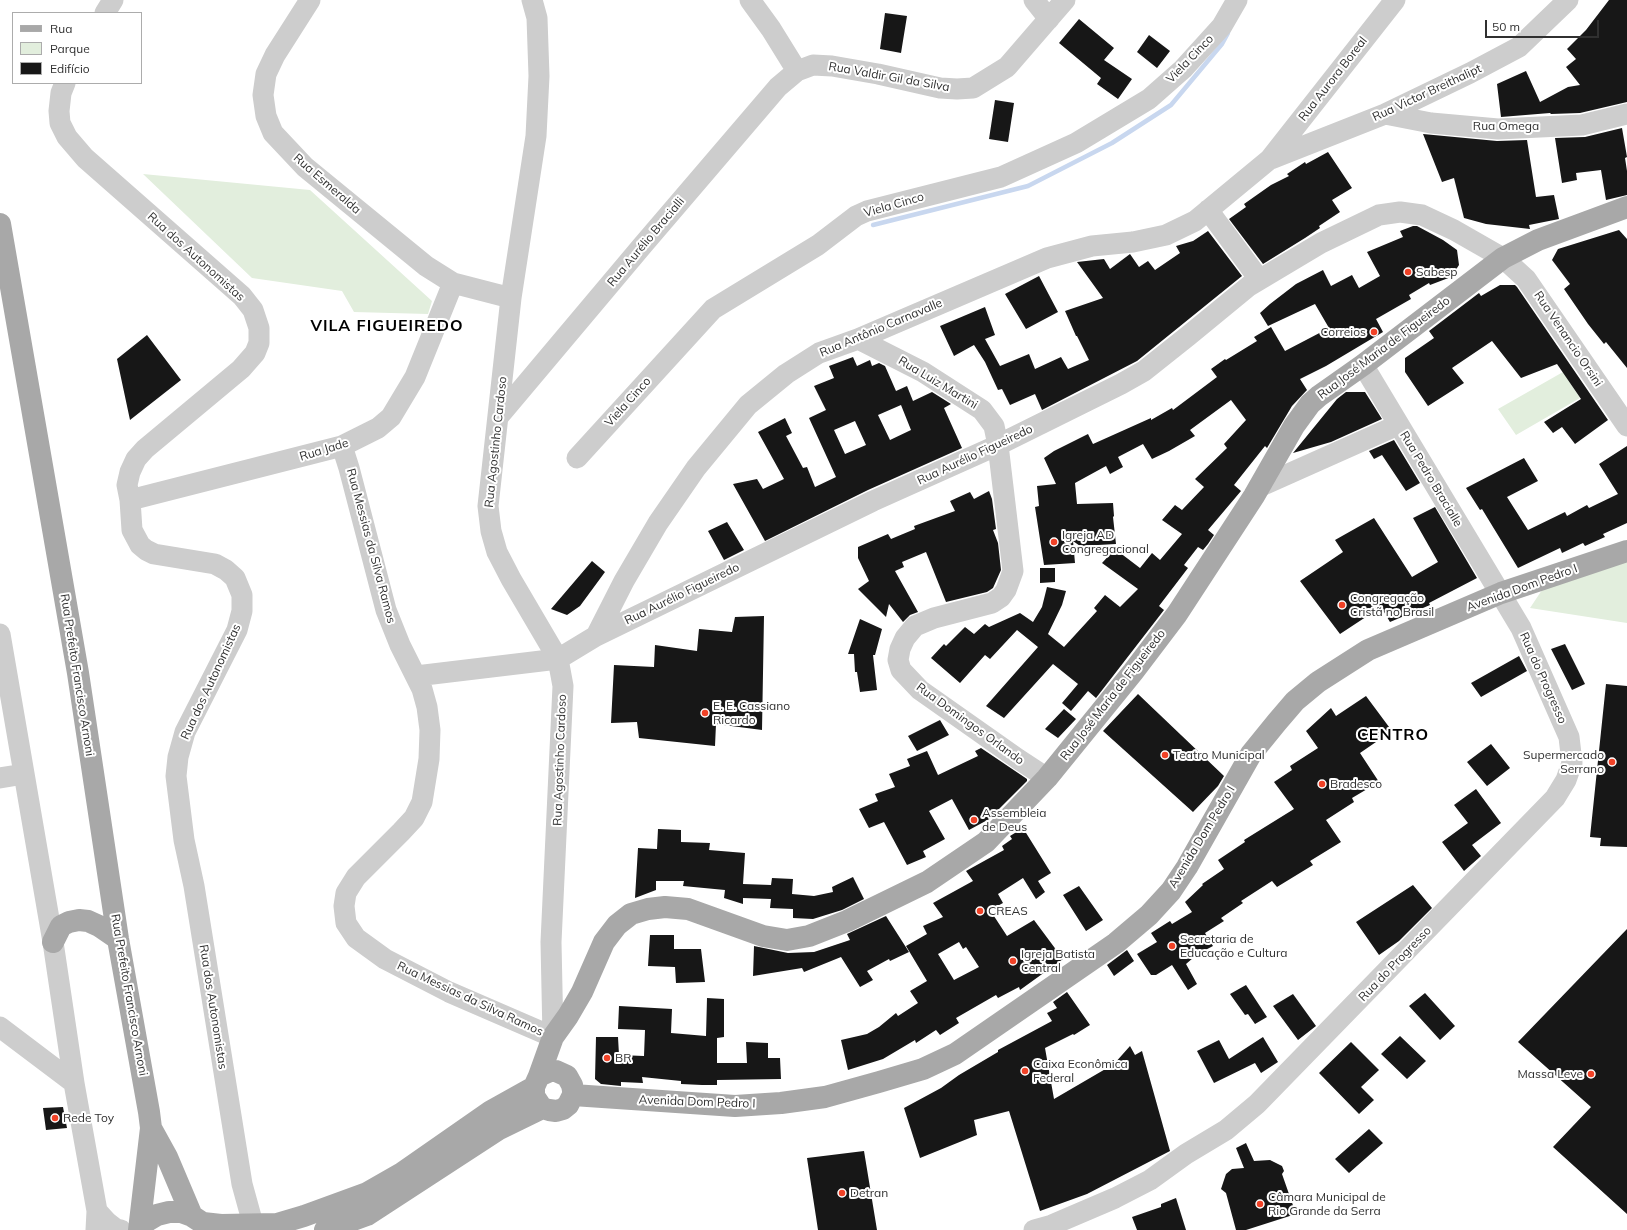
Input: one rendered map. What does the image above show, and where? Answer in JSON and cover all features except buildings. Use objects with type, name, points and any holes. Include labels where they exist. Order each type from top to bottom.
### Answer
[{"type":"main road","name":"Rua José Maria de Figueiredo","points":[[537,1082],[553,1037],[568,1016],[582,992],[604,942],[617,925],[631,914],[648,909],[665,907],[688,909],[764,936],[787,940],[809,936],[847,921],[933,878],[986,842],[1048,778],[1133,672],[1177,614],[1259,487],[1294,426],[1310,404],[1503,258],[1538,240],[1627,207]]},
{"type":"main road","name":"Rua Prefeito Francisco Arnoni","points":[[0,224],[78,674],[118,939],[149,1112],[151,1128],[139,1230]]},
{"type":"main road","name":"Avenida Dom Pedro I","points":[[570,1086],[735,1106],[781,1103],[825,1097],[879,1082],[923,1069],[955,1054],[1116,943],[1149,914],[1171,891],[1187,867],[1251,754],[1295,701],[1318,682],[1368,650],[1501,593],[1627,551]]},
{"type":"main road","points":[[53,942],[61,926],[69,922],[79,920],[88,921],[100,926],[118,939]]},
{"type":"main road","points":[[537,1082],[534,1096],[542,1108],[556,1111],[563,1109],[568,1104],[570,1086],[553,1037]]},
{"type":"main road","points":[[201,1223],[257,1227],[278,1224],[367,1193],[402,1173],[491,1111],[537,1082],[550,1071],[556,1071],[570,1086]]},
{"type":"main road","points":[[325,1230],[367,1216],[499,1129],[542,1108]]},
{"type":"main road","name":"Rua Prefeito Francisco Arnoni","points":[[151,1128],[201,1223]]},
{"type":"main road","name":"Rua Prefeito Francisco Arnoni","points":[[139,1230],[147,1221],[157,1215],[169,1212],[181,1212],[201,1223]]},
{"type":"street","points":[[106,12],[113,0]]},
{"type":"street","name":"Rua Esmeralda","points":[[310,0],[274,55],[266,74],[263,95],[266,116],[273,133],[310,172],[426,266],[453,283],[511,298]]},
{"type":"street","name":"Rua Agostinho Cardoso","points":[[532,0],[536,18],[538,62],[536,136],[511,298],[488,506],[491,531],[497,552],[511,580],[558,659],[563,686],[552,942],[553,1037]]},
{"type":"street","points":[[750,0],[771,28],[797,71]]},
{"type":"street","points":[[1034,0],[1049,19]]},
{"type":"street","name":"Rua Valdir Gil da Silva","points":[[797,71],[813,65],[832,66],[878,74],[940,88],[973,88],[1007,67],[1065,0]]},
{"type":"street","name":"Viela Cinco","points":[[577,458],[713,309],[818,245],[856,216],[867,211],[1001,177],[1076,143],[1149,99],[1178,74],[1222,26],[1237,0]]},
{"type":"street","name":"Rua Aurora Boreal","points":[[1270,159],[1395,0]]},
{"type":"street","name":"Rua Victor Breithalipt","points":[[1270,159],[1385,114],[1470,73],[1519,47],[1568,0]]},
{"type":"street","name":"Rua Aurélio Bracialli","points":[[499,416],[778,87],[797,71]]},
{"type":"street","name":"Rua dos Autonomistas","points":[[65,84],[61,93],[59,111],[60,123],[67,137],[85,158],[242,296],[253,310],[259,328],[258,343],[255,354],[241,369],[145,449],[136,459],[130,472],[127,485],[130,500],[132,530],[140,545],[154,554],[215,564],[226,570],[235,578],[242,594],[242,611],[237,630],[185,732],[178,757],[176,776],[184,840],[195,893],[242,1184],[257,1227]]},
{"type":"street","name":"Rua Omega","points":[[1385,114],[1431,123],[1498,128],[1582,125],[1627,114]]},
{"type":"street","name":"Rua Antônio Carnavalle","points":[[596,636],[624,581],[658,523],[696,468],[748,405],[786,374],[819,353],[858,339],[1047,258],[1092,246],[1133,242],[1166,235],[1195,221],[1270,159]]},
{"type":"street","points":[[1208,210],[1260,280]]},
{"type":"street","name":"Rua Aurélio Figueiredo","points":[[416,676],[558,659],[596,636],[873,501],[998,445],[1121,384],[1144,371],[1248,286],[1321,243],[1379,215],[1400,212],[1422,215],[1454,230],[1503,258]]},
{"type":"street","name":"Rua Venancio Orsini","points":[[1503,258],[1526,279],[1627,426]]},
{"type":"street","name":"Rua Jade","points":[[130,500],[342,446],[378,428],[391,417],[415,377],[453,283]]},
{"type":"street","name":"Rua Luiz Martini","points":[[858,339],[923,372],[982,410],[994,426],[998,445]]},
{"type":"street","name":"Rua Pedro Bracialle","points":[[1363,365],[1501,593]]},
{"type":"street","points":[[1259,487],[1398,425]]},
{"type":"street","name":"Rua Domingos Orlando","points":[[998,445],[1013,571],[1006,590],[1001,597],[992,602],[934,618],[915,626],[905,638],[900,649],[898,660],[901,670],[920,690],[1018,759],[1048,778]]},
{"type":"street","name":"Rua Messias da Silva Ramos","points":[[342,446],[386,610],[400,645],[422,689],[427,707],[430,730],[429,759],[422,802],[414,818],[402,832],[356,877],[346,893],[344,906],[346,923],[356,938],[385,959],[449,992],[553,1037]]},
{"type":"street","name":"Rua do Progresso","points":[[1034,1230],[1052,1225],[1115,1198],[1150,1180],[1186,1154],[1226,1130],[1251,1110],[1316,1046],[1555,798],[1566,780],[1572,763],[1569,737],[1521,628],[1501,593]]},
{"type":"street","points":[[0,634],[53,942],[96,1220],[107,1222],[116,1229],[121,1230]]},
{"type":"street","points":[[0,778],[24,774]]},
{"type":"street","points":[[0,1027],[74,1083]]},
{"type":"green space","points":[[143,174],[310,190],[432,301],[428,314],[354,312],[342,291],[252,278]]},
{"type":"green space","points":[[1563,372],[1580,398],[1516,435],[1498,409]]},
{"type":"green space","points":[[1627,559],[1627,623],[1530,608],[1542,590]]},
{"type":"waterway","points":[[873,225],[1028,186],[1112,143],[1171,105],[1222,44],[1228,33]]},
{"type":"place","name":"Sabesp","points":[[1408,272]]},
{"type":"place","name":"Correios","points":[[1374,332]]},
{"type":"place","name":"Igreja AD Congregacional","points":[[1054,542]]},
{"type":"place","name":"Congregação Cristã no Brasil","points":[[1342,605]]},
{"type":"place","name":"E. E. Cassiano Ricardo","points":[[705,713]]},
{"type":"place","name":"Teatro Municipal","points":[[1165,755]]},
{"type":"place","name":"Supermercado Serrano","points":[[1612,762]]},
{"type":"place","name":"Bradesco","points":[[1322,784]]},
{"type":"place","name":"Assembleia de Deus","points":[[974,820]]},
{"type":"place","name":"CREAS","points":[[980,911]]},
{"type":"place","name":"Secretaria de Educação e Cultura","points":[[1172,946]]},
{"type":"place","name":"Igreja Batista Central","points":[[1013,961]]},
{"type":"place","name":"BR","points":[[607,1058]]},
{"type":"place","name":"Caixa Econômica Federal","points":[[1025,1071]]},
{"type":"place","name":"Massa Leve","points":[[1591,1074]]},
{"type":"place","name":"Rede Toy","points":[[55,1118]]},
{"type":"place","name":"Detran","points":[[842,1193]]},
{"type":"place","name":"Câmara Municipal de Rio Grande da Serra","points":[[1260,1204]]},
{"type":"district","name":"VILA FIGUEIREDO","points":[[387,326]]},
{"type":"district","name":"CENTRO","points":[[1393,735]]}]
